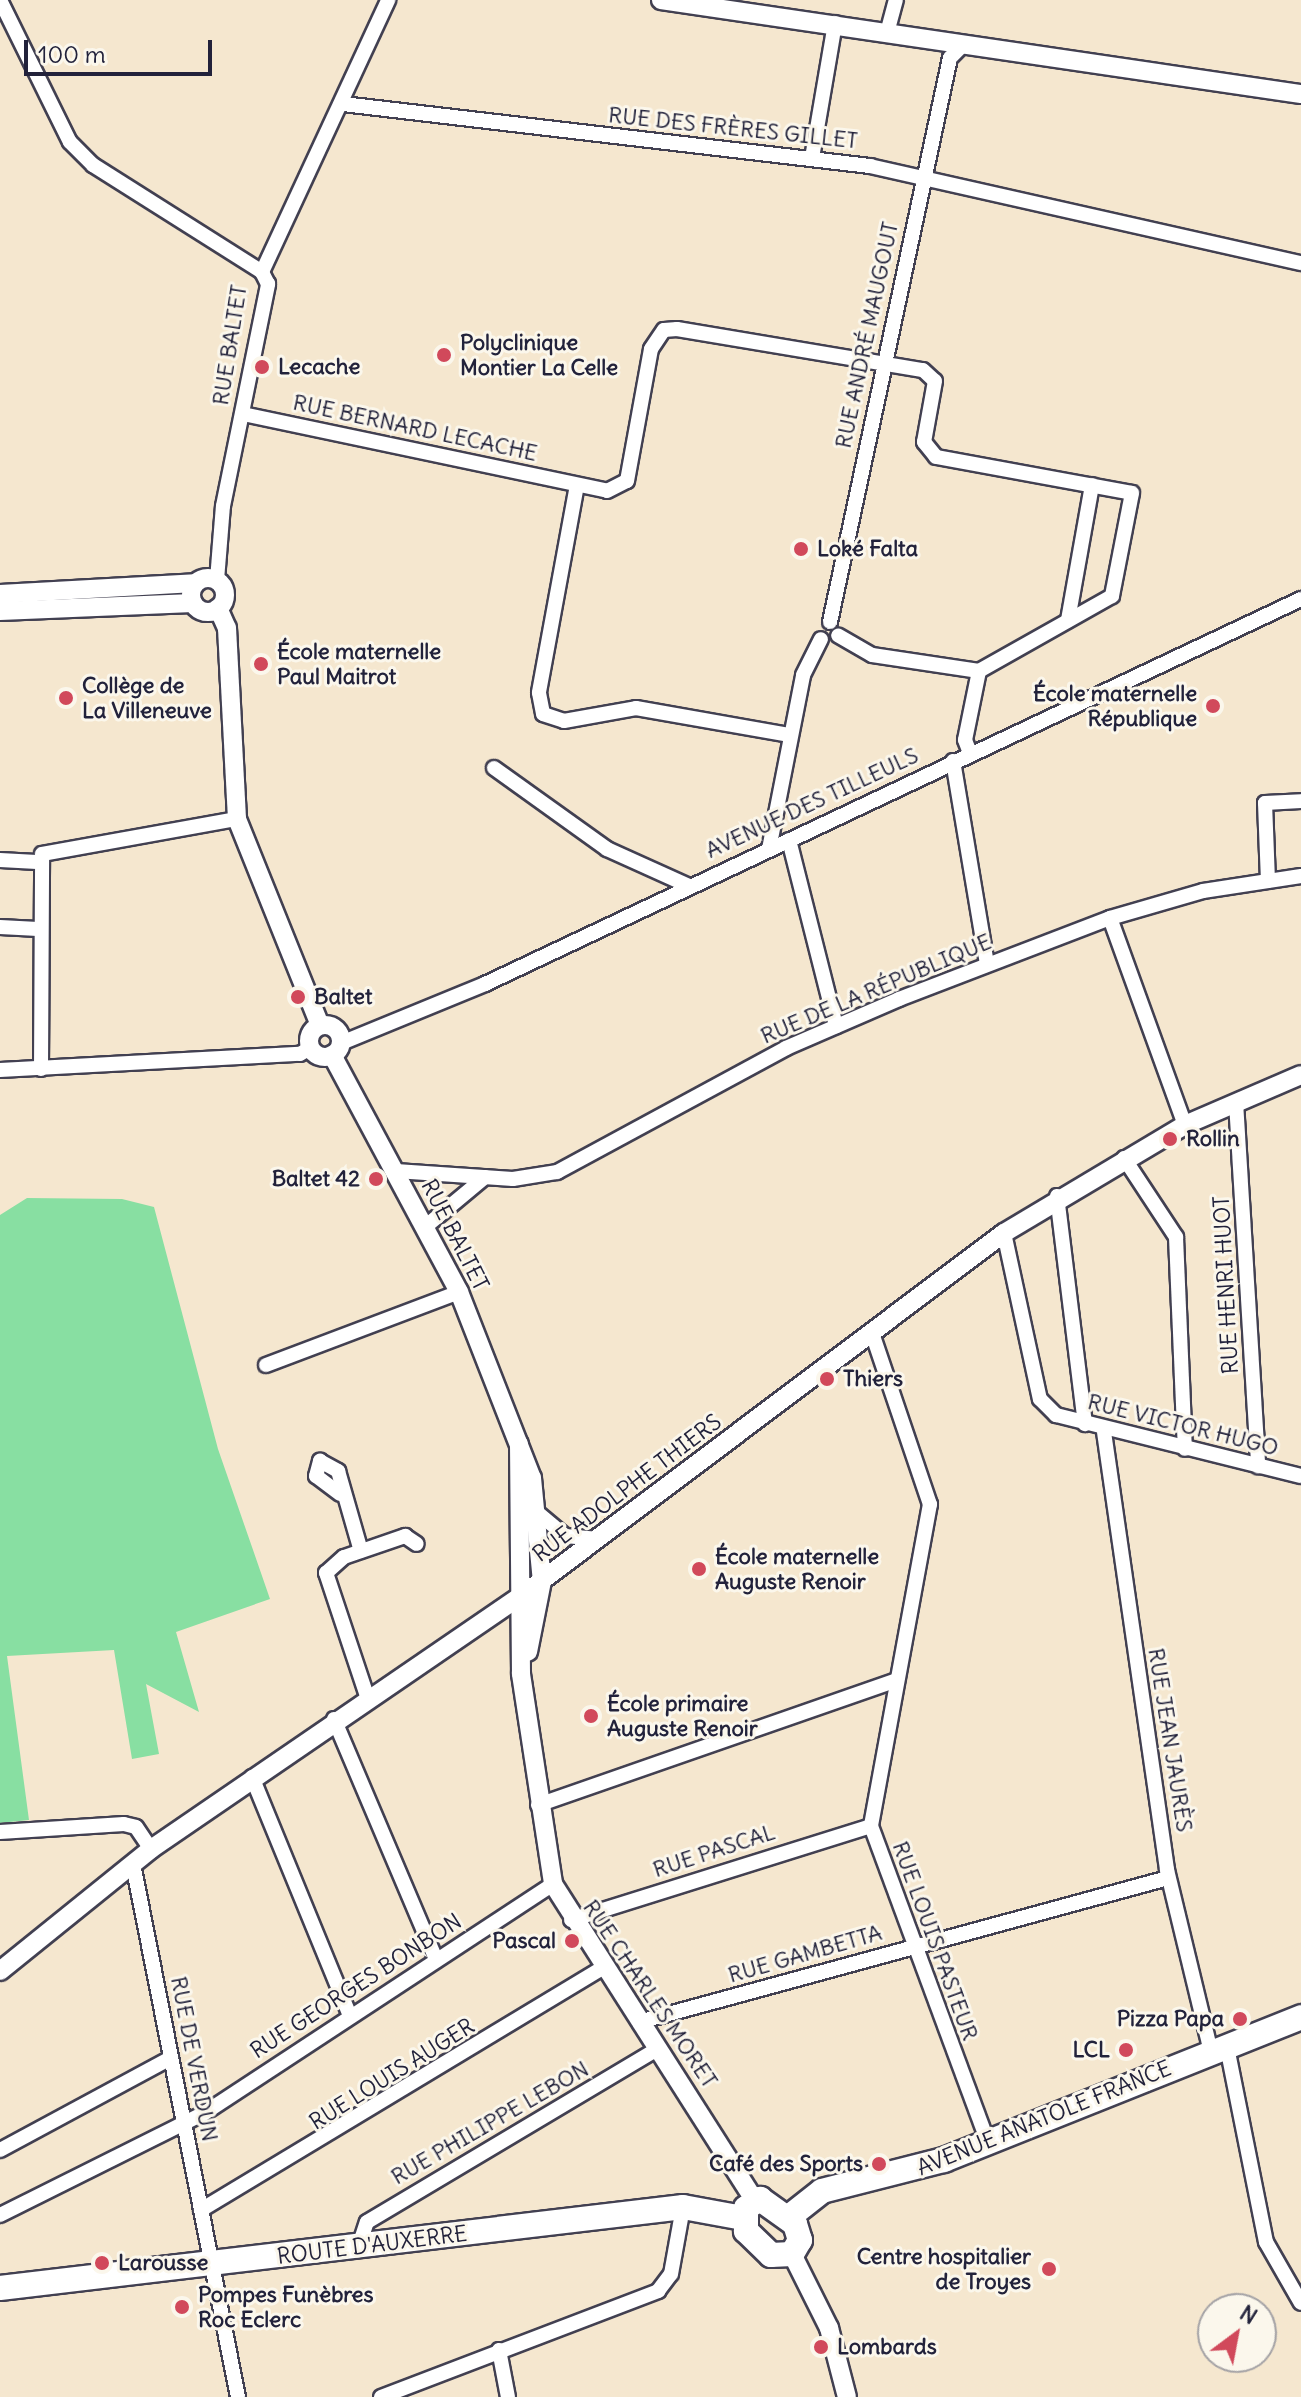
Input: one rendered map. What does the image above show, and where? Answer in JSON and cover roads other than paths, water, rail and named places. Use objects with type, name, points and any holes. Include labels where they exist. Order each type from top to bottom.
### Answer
[{"type":"main road","name":"AVENUE ANATOLE FRANCE","points":[[789,2217],[822,2191],[904,2173],[1301,2017]]},
{"type":"main road","points":[[771,2201],[789,2217],[800,2240],[792,2254],[771,2255],[746,2231],[749,2209],[771,2201]]},
{"type":"main road","name":"ROUTE D'AUXERRE","points":[[0,2288],[683,2207],[749,2209]]},
{"type":"street","points":[[0,0],[70,142],[93,165],[262,272]]},
{"type":"street","name":"RUE BALTET","points":[[217,580],[243,414],[268,284],[262,272],[343,104],[388,0]]},
{"type":"street","points":[[661,0],[835,23],[1301,94]]},
{"type":"street","points":[[887,33],[896,0]]},
{"type":"street","points":[[812,158],[835,23]]},
{"type":"street","points":[[939,39],[950,58],[965,43]]},
{"type":"street","name":"RUE ANDRÉ MAUGOUT","points":[[789,735],[803,675],[821,639],[820,626],[834,628],[881,363],[950,58]]},
{"type":"street","name":"RUE DES FRÈRES GILLET","points":[[343,104],[812,158],[923,179],[1301,263]]},
{"type":"street","name":"RUE BERNARD LECACHE","points":[[243,414],[607,491],[627,481],[651,349],[664,330],[881,363]]},
{"type":"street","points":[[834,628],[872,655],[979,671],[1112,596],[1132,493],[936,457],[924,442],[935,381],[923,370],[881,363]]},
{"type":"street","points":[[577,485],[539,693],[543,714],[564,721],[636,708],[789,735],[769,849]]},
{"type":"street","points":[[1068,620],[1092,485]]},
{"type":"street","points":[[0,594],[217,580],[225,594],[218,608]]},
{"type":"street","points":[[193,603],[195,583]]},
{"type":"street","name":"AVENUE DES TILLEULS","points":[[336,1049],[359,1041],[1301,599]]},
{"type":"street","points":[[0,611],[193,603],[218,608]]},
{"type":"street","points":[[218,608],[227,628],[237,819],[320,1025]]},
{"type":"street","points":[[970,753],[965,740],[979,671]]},
{"type":"street","points":[[953,761],[987,964]]},
{"type":"street","points":[[494,768],[607,849],[689,886]]},
{"type":"street","points":[[1268,881],[1265,803],[1301,801]]},
{"type":"street","points":[[0,860],[37,862],[52,851],[237,819]]},
{"type":"street","points":[[789,840],[836,1026]]},
{"type":"street","points":[[37,862],[41,1069]]},
{"type":"street","name":"RUE DE LA RÉPUBLIQUE","points":[[396,1171],[513,1179],[587,1162],[836,1026],[987,964],[1110,918],[1301,876]]},
{"type":"street","points":[[1110,918],[1185,1125]]},
{"type":"street","points":[[0,927],[38,929]]},
{"type":"street","points":[[0,1070],[336,1049],[335,1028],[320,1025]]},
{"type":"street","points":[[305,1051],[320,1025]]},
{"type":"street","name":"RUE BALTET","points":[[336,1049],[459,1292],[519,1444],[538,1513],[542,1581]]},
{"type":"street","name":"RUE ADOLPHE THIERS","points":[[0,1971],[151,1849],[367,1696],[542,1581],[1057,1196],[1185,1125],[1301,1075]]},
{"type":"street","name":"RUE HENRI HUOT","points":[[1236,1102],[1258,1466]]},
{"type":"street","points":[[1124,1158],[1176,1237],[1185,1449]]},
{"type":"street","points":[[425,1227],[485,1177]]},
{"type":"street","points":[[1057,1196],[1085,1424]]},
{"type":"street","name":"RUE VICTOR HUGO","points":[[1004,1233],[1040,1399],[1056,1415],[1104,1432],[1301,1476]]},
{"type":"street","points":[[266,1365],[459,1292]]},
{"type":"street","name":"RUE LOUIS PASTEUR","points":[[872,1333],[930,1504],[871,1826],[988,2142]]},
{"type":"street","name":"RUE JEAN JAURÈS","points":[[1104,1432],[1168,1878],[1219,2050],[1266,2242],[1301,2303]]},
{"type":"street","name":"RUE BALTET","points":[[519,1444],[521,1596]]},
{"type":"street","points":[[340,1494],[361,1551]]},
{"type":"street","points":[[538,1513],[565,1536],[599,1539]]},
{"type":"street","points":[[367,1696],[326,1573],[361,1551],[405,1536],[417,1544]]},
{"type":"street","name":"RUE CHARLES MORET","points":[[526,1706],[542,1581]]},
{"type":"street","name":"RUE CHARLES MORET","points":[[521,1596],[526,1706],[538,1805],[553,1884],[571,1920],[657,2049],[749,2209]]},
{"type":"street","points":[[538,1805],[896,1680]]},
{"type":"street","points":[[334,1719],[436,1959]]},
{"type":"street","points":[[252,1777],[350,2016]]},
{"type":"street","points":[[0,1832],[124,1824],[136,1827],[151,1849]]},
{"type":"street","name":"RUE PASCAL","points":[[571,1920],[871,1826]]},
{"type":"street","name":"RUE DE VERDUN","points":[[133,1864],[238,2397]]},
{"type":"street","name":"RUE GAMBETTA","points":[[639,2022],[1168,1878]]},
{"type":"street","name":"RUE GEORGES BONBON","points":[[0,2215],[183,2123],[553,1884]]},
{"type":"street","name":"RUE LOUIS AUGER","points":[[201,2210],[602,1968]]},
{"type":"street","name":"RUE PHILIPPE LEBON","points":[[359,2246],[367,2222],[657,2049]]},
{"type":"street","points":[[0,2150],[171,2058]]},
{"type":"street","points":[[381,2397],[664,2286],[683,2207]]},
{"type":"street","points":[[792,2254],[829,2328],[847,2397]]},
{"type":"street","points":[[499,2350],[508,2397]]},
{"type":"place","name":"Polyclinique Montier La Celle","points":[[444,355]]},
{"type":"place","name":"Lecache","points":[[262,367]]},
{"type":"place","name":"Loké Falta","points":[[801,549]]},
{"type":"place","name":"École maternelle Paul Maitrot","points":[[261,664]]},
{"type":"place","name":"Collège de La Villeneuve","points":[[66,698]]},
{"type":"place","name":"École maternelle République","points":[[1213,706]]},
{"type":"place","name":"Baltet","points":[[298,997]]},
{"type":"place","name":"Rollin","points":[[1170,1139]]},
{"type":"place","name":"Baltet 42","points":[[376,1179]]},
{"type":"place","name":"Thiers","points":[[827,1379]]},
{"type":"place","name":"École maternelle Auguste Renoir","points":[[699,1569]]},
{"type":"place","name":"École primaire Auguste Renoir","points":[[591,1716]]},
{"type":"place","name":"Pascal","points":[[572,1941]]},
{"type":"place","name":"Pizza Papa","points":[[1240,2019]]},
{"type":"place","name":"LCL","points":[[1126,2050]]},
{"type":"place","name":"Café des Sports","points":[[879,2164]]},
{"type":"place","name":"Larousse","points":[[102,2263]]},
{"type":"place","name":"Centre hospitalier de Troyes","points":[[1049,2269]]},
{"type":"place","name":"Pompes Funèbres Roc Eclerc","points":[[182,2307]]},
{"type":"place","name":"Lombards","points":[[821,2347]]}]
